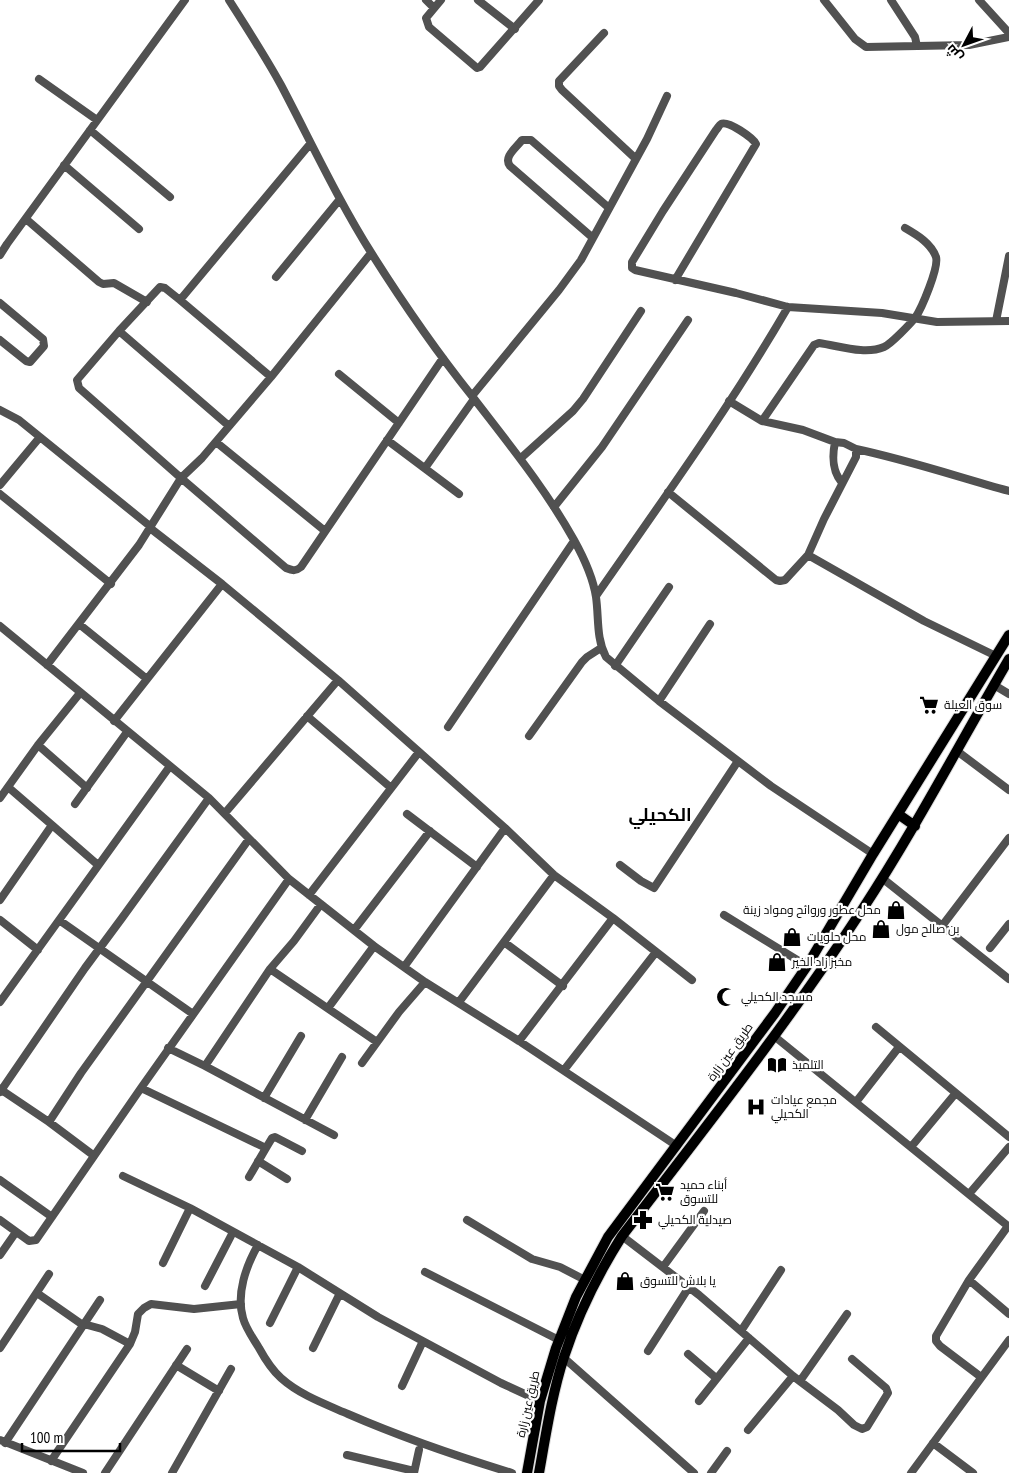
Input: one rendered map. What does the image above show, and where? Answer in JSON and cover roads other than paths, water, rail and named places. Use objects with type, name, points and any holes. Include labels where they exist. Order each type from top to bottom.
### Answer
[{"type":"main road","name":"طريق عين زارة","points":[[526,1473],[540,1401],[559,1340],[584,1280],[608,1237],[677,1146],[807,966],[873,854],[1009,635]]},
{"type":"main road","name":"طريق عين زارة","points":[[539,1473],[564,1358],[591,1288],[622,1236],[774,1036],[861,910],[915,826],[1009,659]]},
{"type":"main road","points":[[898,814],[915,826]]},
{"type":"main road","points":[[845,902],[861,910]]},
{"type":"street","points":[[0,255],[6,244],[185,0]]},
{"type":"street","points":[[229,0],[280,85],[310,144],[371,253],[443,358],[521,458],[574,541],[584,561],[596,596],[599,638],[601,648],[606,657],[659,701],[738,761],[873,854]]},
{"type":"street","points":[[426,0],[434,8]]},
{"type":"street","points":[[441,0],[426,18],[429,27],[477,68],[515,29],[539,0]]},
{"type":"street","points":[[478,0],[515,29]]},
{"type":"street","points":[[824,0],[855,39],[866,48],[969,45],[1009,37]]},
{"type":"street","points":[[892,0],[914,37],[917,46]]},
{"type":"street","points":[[979,0],[1009,33]]},
{"type":"street","points":[[604,32],[559,81],[559,86],[636,159]]},
{"type":"street","points":[[39,78],[97,120]]},
{"type":"street","points":[[425,468],[473,397],[571,275],[636,159],[667,96]]},
{"type":"street","points":[[675,280],[756,144],[753,139],[742,131],[725,123],[721,124],[716,130],[663,211],[632,262],[632,268],[675,280],[736,293],[788,307],[882,313],[937,322],[1009,321]]},
{"type":"street","points":[[90,130],[170,197]]},
{"type":"street","points":[[592,238],[510,166],[507,158],[522,140],[531,140],[609,208]]},
{"type":"street","points":[[180,300],[310,144]]},
{"type":"street","points":[[64,165],[139,229]]},
{"type":"street","points":[[276,277],[340,199]]},
{"type":"street","points":[[26,219],[99,282],[102,284],[114,283],[147,302]]},
{"type":"street","points":[[762,421],[814,345],[819,343],[870,351],[886,346],[915,318],[936,266],[936,257],[931,248],[920,237],[905,228]]},
{"type":"street","points":[[47,665],[111,584],[151,527],[181,478],[202,458],[271,377],[371,253]]},
{"type":"street","points":[[996,321],[1009,256]]},
{"type":"street","points":[[271,377],[180,300],[165,288],[160,287],[77,380],[77,384],[79,388],[181,478],[286,568],[297,570],[301,567],[443,358]]},
{"type":"street","points":[[0,303],[43,339],[45,344],[30,362],[0,340]]},
{"type":"street","points":[[596,596],[729,401],[788,307]]},
{"type":"street","points":[[521,458],[573,411],[641,311]]},
{"type":"street","points":[[554,507],[602,447],[688,320]]},
{"type":"street","points":[[119,331],[229,426]]},
{"type":"street","points":[[339,374],[399,423]]},
{"type":"street","points":[[729,401],[762,421],[803,430],[835,442],[844,443],[856,449],[886,455],[1009,491]]},
{"type":"street","points":[[1,413],[19,420],[222,584],[338,680],[554,874],[692,980]]},
{"type":"street","points":[[0,485],[40,437]]},
{"type":"street","points":[[387,440],[459,494]]},
{"type":"street","points":[[216,442],[325,531]]},
{"type":"street","points":[[835,442],[832,457],[836,476],[842,483]]},
{"type":"street","points":[[668,492],[776,580],[785,580],[808,555],[856,457],[856,449]]},
{"type":"street","points":[[0,494],[111,584]]},
{"type":"street","points":[[448,727],[574,541]]},
{"type":"street","points":[[808,555],[924,620],[996,656]]},
{"type":"street","points":[[114,721],[222,584]]},
{"type":"street","points":[[615,666],[669,587]]},
{"type":"street","points":[[80,624],[147,679]]},
{"type":"street","points":[[659,701],[710,624]]},
{"type":"street","points":[[0,626],[209,798],[290,879],[374,946],[425,982],[519,1040],[677,1146]]},
{"type":"street","points":[[529,736],[582,662],[601,648]]},
{"type":"street","points":[[225,812],[338,680]]},
{"type":"street","points":[[994,685],[1009,694]]},
{"type":"street","points":[[0,798],[80,693]]},
{"type":"street","points":[[307,716],[390,787]]},
{"type":"street","points":[[75,804],[127,732]]},
{"type":"street","points":[[38,746],[87,788]]},
{"type":"street","points":[[957,751],[1009,790]]},
{"type":"street","points":[[309,894],[419,752]]},
{"type":"street","points":[[620,865],[651,888],[654,888],[738,761]]},
{"type":"street","points":[[1,1000],[170,766]]},
{"type":"street","points":[[8,787],[98,865]]},
{"type":"street","points":[[94,1155],[1,1090],[100,948],[209,798]]},
{"type":"street","points":[[407,814],[477,867]]},
{"type":"street","points":[[0,900],[52,825]]},
{"type":"street","points":[[404,967],[504,828]]},
{"type":"street","points":[[354,930],[430,831]]},
{"type":"street","points":[[942,926],[1009,838]]},
{"type":"street","points":[[48,1122],[249,839]]},
{"type":"street","points":[[459,1002],[554,874]]},
{"type":"street","points":[[882,878],[1009,979]]},
{"type":"street","points":[[0,1220],[29,1241],[36,1240],[168,1048],[290,879]]},
{"type":"street","points":[[205,1066],[270,969],[294,941],[321,904]]},
{"type":"street","points":[[724,916],[807,966]]},
{"type":"street","points":[[519,1040],[563,986],[613,918]]},
{"type":"street","points":[[0,920],[38,950]]},
{"type":"street","points":[[59,920],[193,1014]]},
{"type":"street","points":[[990,948],[1009,924]]},
{"type":"street","points":[[504,942],[563,986]]},
{"type":"street","points":[[328,1008],[374,946]]},
{"type":"street","points":[[564,1070],[656,952]]},
{"type":"street","points":[[270,969],[377,1042]]},
{"type":"street","points":[[362,1062],[399,1012],[425,982]]},
{"type":"street","points":[[876,1027],[1009,1137]]},
{"type":"street","points":[[264,1098],[301,1036]]},
{"type":"street","points":[[774,1036],[1009,1226],[969,1280],[936,1336],[936,1341],[940,1346],[980,1377]]},
{"type":"street","points":[[856,1102],[899,1047]]},
{"type":"street","points":[[168,1048],[334,1135]]},
{"type":"street","points":[[305,1120],[342,1057]]},
{"type":"street","points":[[141,1088],[266,1148]]},
{"type":"street","points":[[912,1147],[955,1094]]},
{"type":"street","points":[[249,1177],[272,1138],[276,1137],[302,1151]]},
{"type":"street","points":[[969,1194],[1009,1146]]},
{"type":"street","points":[[258,1161],[287,1179]]},
{"type":"street","points":[[123,1176],[190,1208],[298,1267],[378,1317],[501,1383],[540,1401]]},
{"type":"street","points":[[0,1180],[52,1217]]},
{"type":"street","points":[[163,1263],[190,1208]]},
{"type":"street","points":[[663,1267],[704,1212]]},
{"type":"street","points":[[467,1220],[532,1259],[560,1267],[584,1280]]},
{"type":"street","points":[[0,1255],[16,1232]]},
{"type":"street","points":[[206,1286],[233,1232]]},
{"type":"street","points":[[622,1236],[688,1287],[796,1379],[838,1410],[854,1425],[859,1428],[865,1428],[888,1393],[886,1388],[852,1359]]},
{"type":"street","points":[[258,1245],[246,1273],[241,1304],[245,1323],[267,1361],[282,1379],[297,1390],[336,1409],[444,1452],[512,1473]]},
{"type":"street","points":[[270,1323],[298,1267]]},
{"type":"street","points":[[741,1331],[781,1270]]},
{"type":"street","points":[[425,1272],[559,1340]]},
{"type":"street","points":[[0,1348],[49,1274]]},
{"type":"street","points":[[969,1280],[1009,1314]]},
{"type":"street","points":[[648,1351],[688,1287]]},
{"type":"street","points":[[37,1293],[83,1325],[102,1329],[130,1344]]},
{"type":"street","points":[[313,1348],[340,1293]]},
{"type":"street","points":[[83,1473],[3,1442],[100,1300]]},
{"type":"street","points":[[51,1461],[130,1344],[135,1332],[136,1318],[141,1310],[147,1306],[159,1304],[194,1309],[241,1304]]},
{"type":"street","points":[[748,1430],[796,1379],[847,1314]]},
{"type":"street","points":[[699,1401],[749,1338]]},
{"type":"street","points":[[911,1473],[1009,1340]]},
{"type":"street","points":[[402,1386],[423,1341]]},
{"type":"street","points":[[105,1473],[187,1349]]},
{"type":"street","points":[[688,1354],[716,1378]]},
{"type":"street","points":[[564,1358],[694,1473]]},
{"type":"street","points":[[176,1365],[219,1391]]},
{"type":"street","points":[[172,1473],[231,1369]]},
{"type":"street","points":[[933,1443],[973,1473]]},
{"type":"street","points":[[347,1455],[414,1472],[419,1450]]},
{"type":"street","points":[[712,1473],[727,1451]]},
{"type":"place","name":"سوق العيلة","points":[[929,705]]},
{"type":"place","name":"محل عطور وروائح ومواد زينة","points":[[896,910]]},
{"type":"place","name":"بن صالح مول","points":[[881,929]]},
{"type":"place","name":"محل حلويات","points":[[792,937]]},
{"type":"place","name":"مخبز زاد الخير","points":[[777,962]]},
{"type":"place","name":"مسجد الكحيلي","points":[[726,997]]},
{"type":"place","name":"التلميذ","points":[[777,1065]]},
{"type":"place","name":"مجمع عيادات الكحيلي","points":[[756,1107]]},
{"type":"place","name":"أبناء حميد للتسوق","points":[[665,1192]]},
{"type":"place","name":"صيدلية الكحيلي","points":[[643,1220]]},
{"type":"place","name":"يا بلاش للتسوق","points":[[625,1281]]},
{"type":"district","name":"الكحيلي","points":[[660,815]]}]
